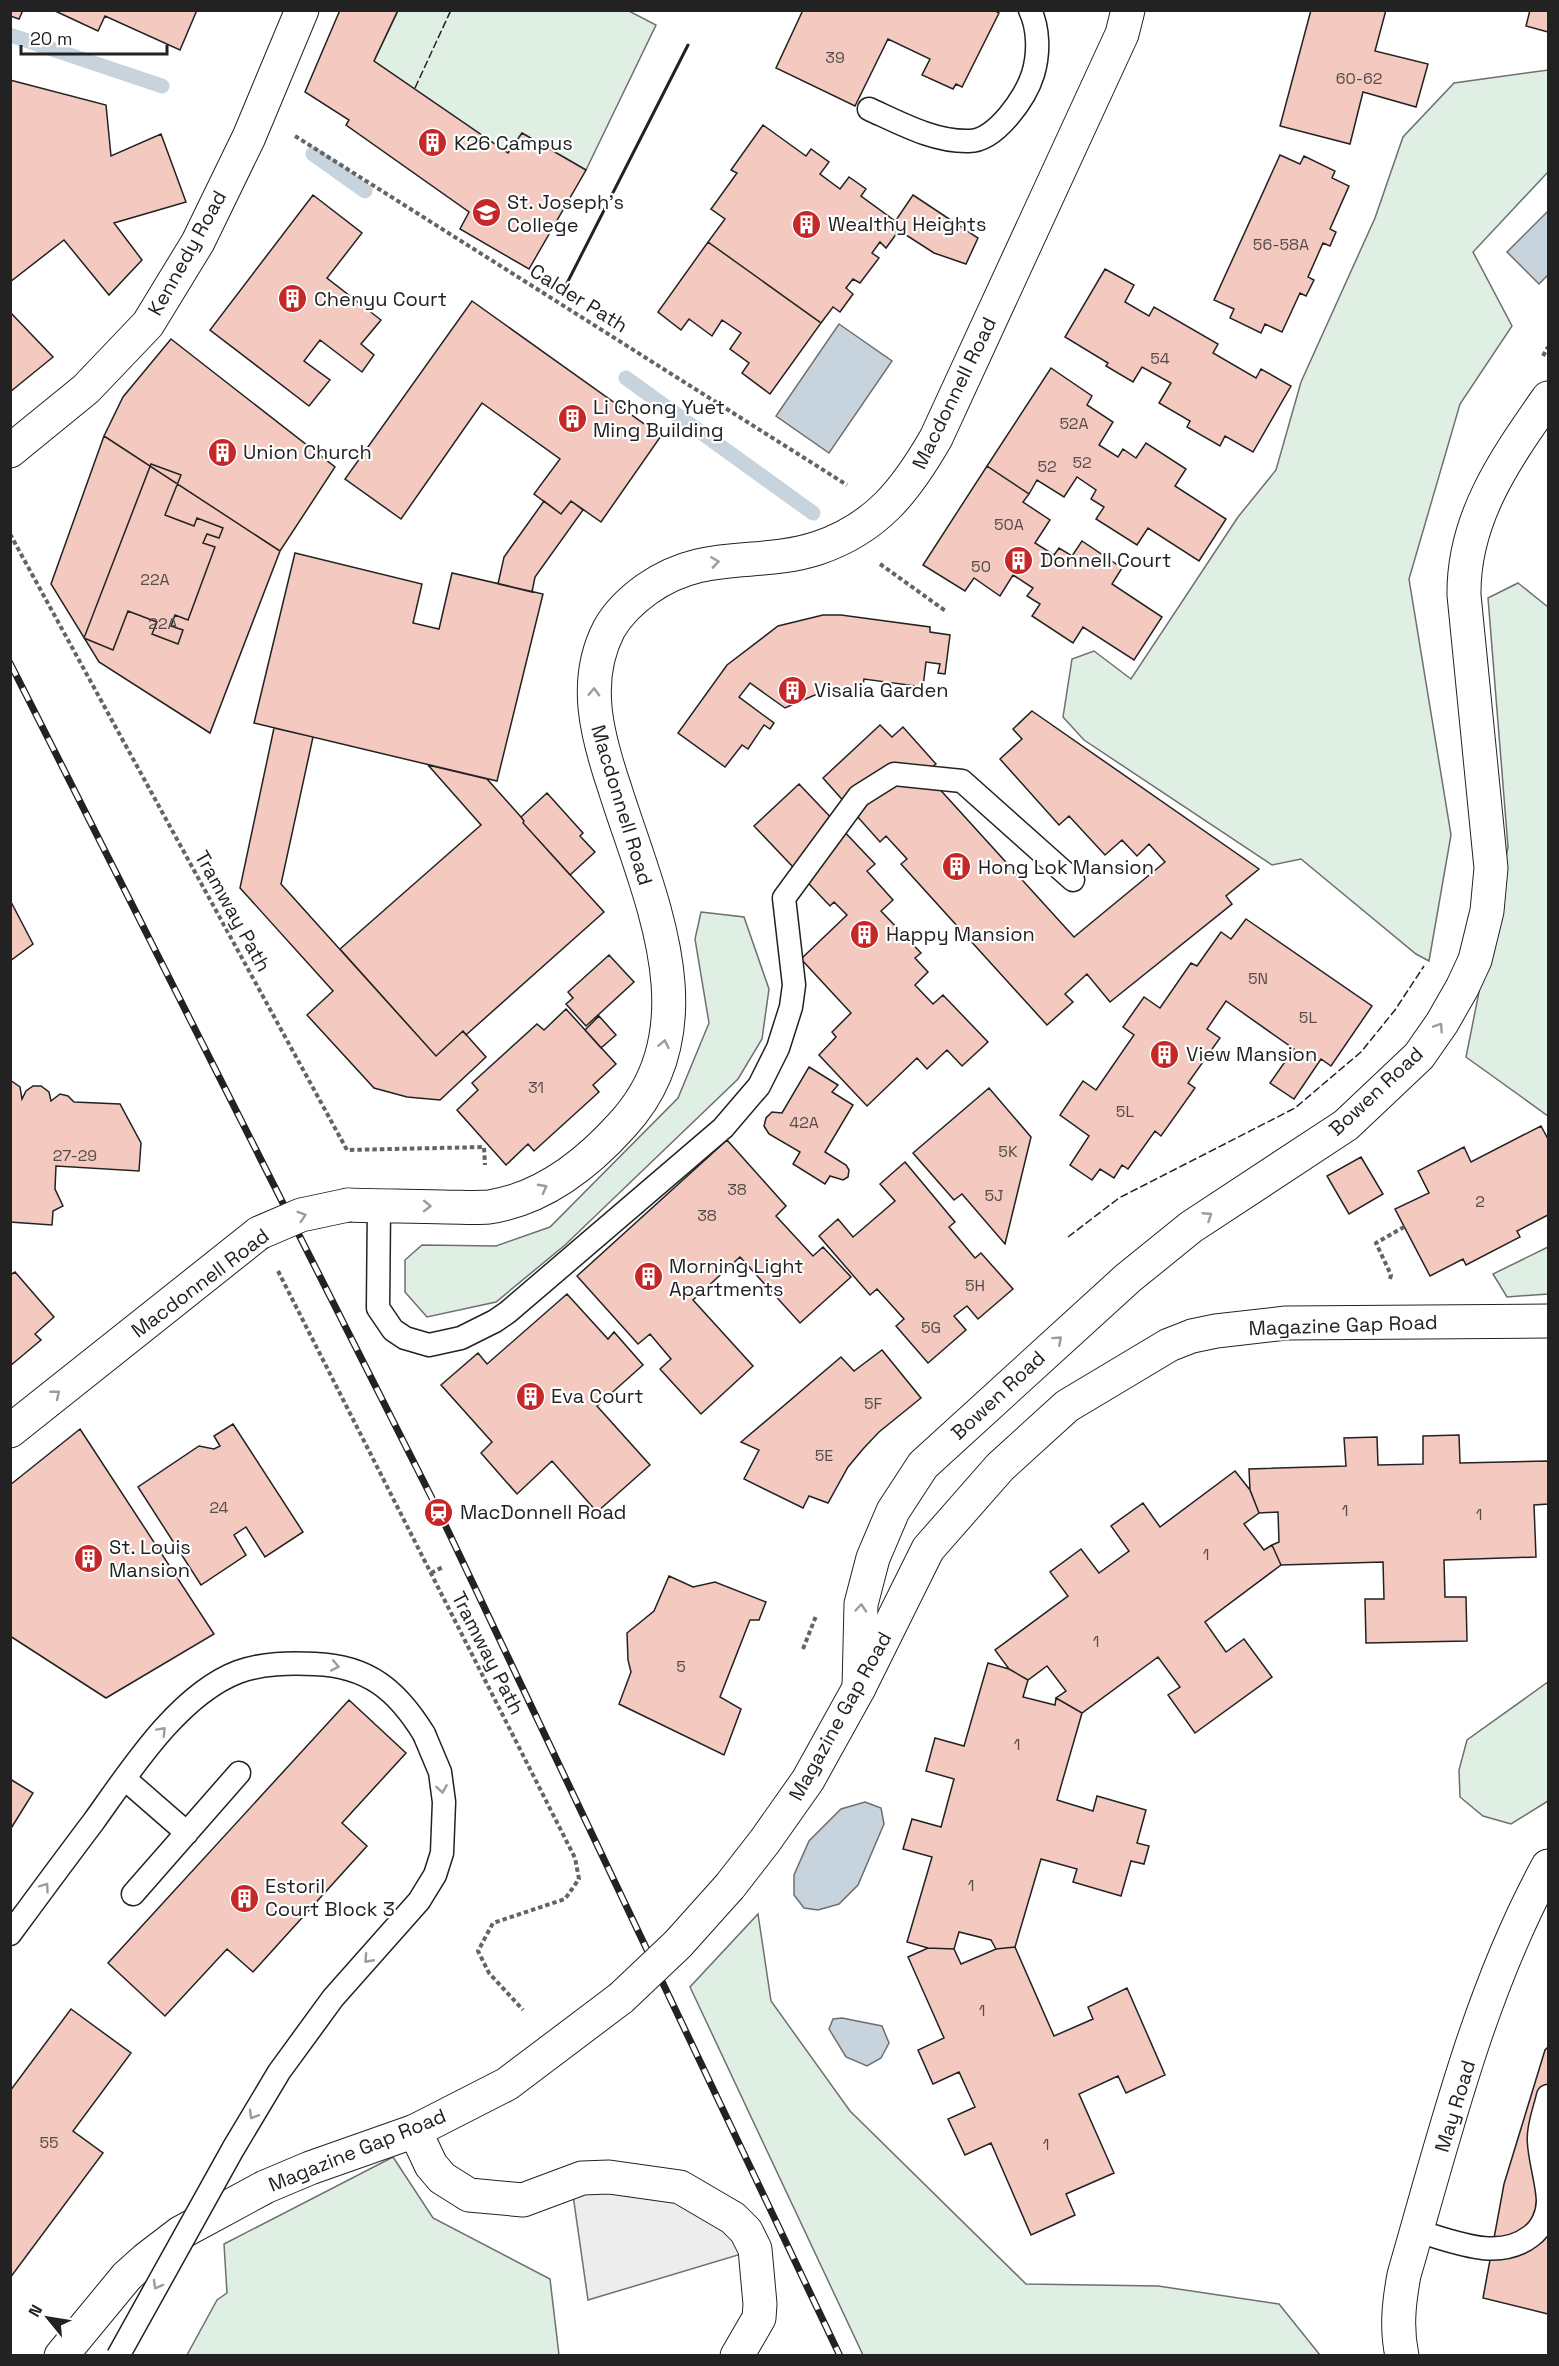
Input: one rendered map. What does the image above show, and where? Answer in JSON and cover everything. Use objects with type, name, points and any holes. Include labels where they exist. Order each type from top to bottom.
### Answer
[{"type":"street","name":"Kennedy Road","points":[[10,451],[86,389],[147,324],[198,242],[249,136],[302,10]]},
{"type":"street","name":"Macdonnell Road","points":[[10,1431],[259,1233],[301,1215],[363,1205],[487,1207],[515,1200],[538,1191],[578,1166],[630,1117],[644,1095],[662,1055],[670,1001],[662,939],[608,768],[595,712],[594,675],[610,628],[638,595],[660,579],[684,568],[710,562],[793,553],[816,548],[843,537],[869,522],[903,490],[936,438],[1122,34],[1128,10]]},
{"type":"street","name":"Bowen Road","points":[[859,1688],[861,1604],[873,1558],[893,1510],[923,1465],[1036,1360],[1173,1241],[1346,1125],[1419,1056],[1442,1023],[1462,988],[1482,936],[1491,868],[1464,595],[1467,552],[1480,509],[1496,476],[1548,398]]},
{"type":"street","name":"Magazine Gap Road","points":[[61,2355],[127,2276],[180,2233],[265,2187],[310,2168],[415,2131],[507,2084],[621,1998],[678,1944],[730,1886],[808,1780],[859,1688],[928,1549],[1000,1467],[1067,1406],[1169,1346],[1192,1336],[1216,1331],[1286,1323],[1548,1321]]},
{"type":"street","name":"May Road","points":[[1402,2355],[1398,2326],[1399,2302],[1417,2231],[1454,2106],[1490,1996],[1530,1899],[1548,1866]]},
{"type":"street","points":[[415,2131],[431,2165],[442,2178],[469,2195],[523,2200],[582,2178],[609,2177],[680,2187],[733,2218],[746,2231],[755,2250],[760,2304],[759,2318],[737,2355]]},
{"type":"lane","points":[[869,109],[946,140],[972,141],[992,132],[1004,123],[1033,74],[1038,46],[1035,20],[1030,10]]},
{"type":"lane","points":[[363,1205],[378,1308],[393,1330],[405,1338],[429,1345],[461,1338],[495,1322],[508,1312],[723,1128],[759,1086],[778,1048],[791,1007],[795,985],[784,898],[859,796],[894,774],[962,781],[1073,880]]},
{"type":"lane","points":[[10,1934],[150,1745],[179,1713],[213,1686],[238,1672],[296,1663],[325,1664],[365,1675],[382,1684],[398,1697],[424,1734],[440,1772],[444,1802],[442,1853],[435,1875],[419,1901],[333,1998],[279,2072],[232,2149],[118,2355]]},
{"type":"lane","points":[[132,1894],[239,1773]]},
{"type":"lane","points":[[125,1779],[187,1833]]},
{"type":"lane","points":[[1417,2231],[1490,2249],[1507,2249],[1538,2232],[1545,2220],[1548,2202],[1539,2138],[1548,2096]]},
{"type":"path","name":"Calder Path","points":[[286,130],[855,490]]},
{"type":"path","points":[[1542,357],[1548,347]]},
{"type":"path","name":"Tramway Path","points":[[10,534],[347,1150],[484,1147],[485,1174]]},
{"type":"path","points":[[874,560],[947,612]]},
{"type":"path","points":[[1390,1275],[1376,1243],[1404,1227]]},
{"type":"path","name":"Tramway Path","points":[[277,1269],[575,1858],[579,1879],[566,1899],[493,1923],[478,1951],[489,1973],[523,2010]]},
{"type":"path","points":[[431,1573],[442,1567]]},
{"type":"path","points":[[803,1649],[819,1607]]},
{"type":"green space","points":[[398,11],[629,11],[656,25],[586,170],[522,133],[508,153],[374,61]]},
{"type":"green space","points":[[1548,70],[1548,172],[1473,252],[1512,326],[1460,404],[1409,579],[1451,835],[1429,961],[1416,954],[1301,859],[1272,865],[1084,740],[1063,717],[1072,659],[1094,651],[1131,679],[1238,517],[1276,470],[1301,382],[1375,218],[1403,137],[1454,83]]},
{"type":"green space","points":[[1518,583],[1548,607],[1548,1116],[1466,1057],[1508,847],[1488,598]]},
{"type":"green space","points":[[701,912],[744,917],[769,989],[762,1039],[738,1079],[565,1245],[496,1302],[427,1317],[405,1292],[405,1260],[422,1245],[496,1246],[550,1227],[678,1098],[709,1023],[695,939]]},
{"type":"green space","points":[[1548,1247],[1548,1294],[1507,1297],[1493,1274]]},
{"type":"green space","points":[[1548,1682],[1548,1801],[1511,1824],[1483,1816],[1460,1797],[1459,1770],[1467,1740]]},
{"type":"green space","points":[[758,1914],[771,2001],[850,2111],[1026,2284],[1158,2286],[1279,2304],[1320,2355],[863,2355],[690,1987]]},
{"type":"green space","points":[[393,2157],[433,2218],[550,2279],[559,2355],[187,2355],[217,2300],[227,2293],[224,2244]]},
{"type":"shaded area","points":[[1548,211],[1548,275],[1539,284],[1507,252]]},
{"type":"shaded area","points":[[839,324],[892,361],[829,453],[776,416]]},
{"type":"shaded area","points":[[865,1802],[881,1808],[884,1824],[858,1885],[839,1904],[818,1910],[804,1908],[794,1895],[794,1875],[809,1841],[841,1809]]},
{"type":"shaded area","points":[[842,2018],[882,2026],[889,2043],[881,2058],[867,2066],[846,2057],[829,2029],[833,2019]]},
{"type":"shaded area","points":[[572,2188],[675,2191],[748,2252],[588,2300]]},
{"type":"building","points":[[10,10],[23,10],[19,19],[10,16]]},
{"type":"building","points":[[53,10],[197,10],[180,50],[105,16],[98,31]]},
{"type":"building","name":"K26 Campus","points":[[340,10],[398,10],[374,61],[508,153],[522,133],[586,170],[529,269],[460,229],[469,212],[346,125],[349,120],[305,92]]},
{"type":"building","points":[[803,10],[994,10],[999,13],[962,87],[956,84],[953,89],[922,75],[930,59],[888,39],[855,106],[776,68]]},
{"type":"building","points":[[1311,10],[1386,10],[1375,51],[1428,64],[1416,107],[1363,92],[1350,144],[1280,126]]},
{"type":"building","points":[[1530,10],[1548,10],[1548,32],[1526,26]]},
{"type":"building","points":[[10,80],[106,105],[111,156],[161,134],[186,202],[114,223],[142,260],[109,295],[64,240],[10,282]]},
{"type":"building","name":"Wealthy Heights","points":[[763,125],[806,156],[811,149],[829,162],[820,174],[840,189],[849,177],[866,189],[861,196],[895,221],[890,227],[897,233],[886,248],[880,242],[872,253],[879,258],[860,283],[853,279],[846,288],[853,294],[840,312],[833,307],[821,323],[708,242],[725,219],[711,209],[737,173],[731,170]]},
{"type":"building","points":[[1280,155],[1300,164],[1304,156],[1335,171],[1332,178],[1349,186],[1330,229],[1336,232],[1330,246],[1323,243],[1308,277],[1314,280],[1306,296],[1300,293],[1282,332],[1265,324],[1261,333],[1230,318],[1234,309],[1214,300]]},
{"type":"building","name":"Chenyu Court","points":[[313,195],[362,233],[327,278],[381,320],[361,344],[374,355],[362,372],[320,340],[304,361],[330,380],[309,406],[210,330]]},
{"type":"building","points":[[913,195],[978,238],[966,264],[934,253],[892,226]]},
{"type":"building","points":[[708,242],[821,323],[770,394],[742,373],[749,363],[730,349],[741,333],[722,320],[712,336],[689,319],[681,330],[658,312]]},
{"type":"building","points":[[1105,269],[1134,285],[1125,302],[1149,316],[1154,307],[1218,344],[1213,353],[1256,378],[1261,369],[1291,386],[1253,452],[1225,436],[1220,446],[1187,427],[1190,421],[1159,403],[1171,383],[1142,367],[1133,382],[1106,366],[1108,363],[1065,337]]},
{"type":"building","name":"Li Chong Yuet Ming Building","points":[[472,301],[661,436],[601,522],[571,501],[561,514],[534,494],[560,459],[482,403],[401,519],[345,479]]},
{"type":"building","points":[[10,312],[53,357],[10,392]]},
{"type":"building","name":"Union Church","points":[[171,339],[335,467],[280,551],[104,436],[123,397]]},
{"type":"building","name":"Donnell Court","points":[[1051,368],[1092,396],[1087,405],[1113,422],[1099,445],[1118,457],[1123,449],[1136,458],[1146,443],[1186,469],[1175,486],[1226,519],[1199,561],[1148,528],[1137,545],[1096,519],[1104,507],[1091,499],[1096,490],[1077,477],[1064,497],[1037,480],[1029,494],[987,466]]},
{"type":"building","points":[[104,436],[280,551],[210,733],[99,662],[51,584]]},
{"type":"building","points":[[151,464],[181,475],[165,515],[194,526],[197,518],[223,528],[219,538],[207,534],[203,543],[215,547],[188,620],[175,615],[171,626],[183,630],[178,644],[152,634],[157,622],[128,611],[113,650],[84,638]]},
{"type":"building","name":"Donnell Court","points":[[987,466],[1029,494],[1023,502],[1050,520],[1035,543],[1054,555],[1059,548],[1072,556],[1082,541],[1122,568],[1112,584],[1162,617],[1134,660],[1083,627],[1073,643],[1032,616],[1040,604],[1027,596],[1033,588],[1013,575],[1000,596],[974,578],[965,591],[923,565]]},
{"type":"building","points":[[544,501],[561,514],[571,501],[583,510],[535,577],[532,592],[498,584],[504,557]]},
{"type":"building","points":[[295,553],[422,584],[413,623],[439,629],[452,573],[543,594],[497,781],[254,723]]},
{"type":"building","name":"Visalia Garden","points":[[823,615],[841,615],[930,627],[930,632],[950,635],[945,674],[938,673],[940,664],[926,662],[923,687],[864,679],[862,692],[831,688],[785,708],[750,683],[739,697],[774,723],[770,729],[764,725],[748,749],[742,745],[725,767],[678,733],[727,665],[778,626]]},
{"type":"building","name":"Hong Lok Mansion","points":[[1032,711],[1259,869],[1226,896],[1232,904],[1110,1002],[1087,974],[1065,994],[1073,1002],[1047,1025],[901,864],[907,859],[886,836],[880,842],[823,778],[880,725],[892,737],[903,727],[936,764],[925,773],[1074,937],[1165,862],[1149,844],[1137,856],[1122,840],[1105,855],[1069,816],[1059,825],[1000,759],[1022,739],[1013,729]]},
{"type":"building","points":[[274,728],[313,737],[281,884],[436,1056],[463,1031],[486,1057],[440,1100],[407,1097],[374,1088],[307,1015],[333,991],[240,888]]},
{"type":"building","points":[[428,765],[487,779],[521,817],[523,823],[604,912],[466,1035],[463,1031],[436,1056],[340,949],[481,825]]},
{"type":"building","name":"Happy Mansion","points":[[799,784],[875,864],[867,871],[893,900],[881,911],[921,953],[915,958],[928,972],[915,985],[933,1004],[943,995],[988,1042],[962,1066],[947,1050],[927,1069],[917,1058],[867,1106],[819,1055],[836,1037],[832,1032],[851,1013],[801,959],[847,915],[834,902],[830,906],[754,826]]},
{"type":"building","points":[[547,793],[583,833],[580,836],[595,852],[570,875],[523,823],[521,817]]},
{"type":"building","points":[[10,900],[33,944],[10,961]]},
{"type":"building","name":"View Mansion","points":[[1246,919],[1372,1006],[1331,1066],[1321,1059],[1294,1099],[1270,1083],[1294,1049],[1226,1001],[1207,1029],[1220,1038],[1188,1083],[1195,1088],[1161,1136],[1155,1131],[1128,1169],[1122,1165],[1114,1178],[1100,1169],[1092,1180],[1070,1165],[1089,1136],[1060,1115],[1083,1081],[1096,1090],[1134,1035],[1123,1027],[1144,997],[1160,1008],[1191,963],[1197,966],[1221,932],[1231,939]]},
{"type":"building","points":[[609,955],[634,982],[586,1026],[566,1004],[573,998],[568,992]]},
{"type":"building","points":[[566,1009],[616,1064],[593,1085],[599,1092],[534,1151],[528,1144],[506,1165],[457,1110],[478,1090],[472,1083],[537,1024],[544,1030]]},
{"type":"building","points":[[599,1016],[616,1035],[601,1048],[585,1030]]},
{"type":"building","points":[[809,1067],[838,1085],[832,1092],[853,1105],[825,1152],[846,1165],[849,1170],[848,1177],[843,1180],[830,1176],[825,1184],[793,1164],[800,1152],[769,1134],[764,1126],[766,1118],[772,1112],[782,1113]]},
{"type":"building","points":[[10,1080],[20,1087],[22,1099],[26,1091],[33,1086],[41,1086],[49,1092],[51,1101],[60,1094],[68,1096],[74,1102],[120,1104],[141,1143],[139,1171],[56,1166],[55,1189],[63,1206],[53,1211],[52,1225],[10,1222]]},
{"type":"building","points":[[989,1088],[1031,1137],[1005,1244],[962,1194],[954,1200],[913,1153]]},
{"type":"building","points":[[1541,1126],[1548,1139],[1548,1215],[1517,1231],[1520,1237],[1466,1265],[1463,1259],[1430,1276],[1395,1209],[1429,1193],[1418,1171],[1464,1147],[1471,1162]]},
{"type":"building","name":"Morning Light Apartments","points":[[727,1140],[786,1206],[776,1216],[813,1256],[823,1247],[851,1277],[800,1323],[740,1257],[693,1300],[753,1366],[701,1414],[660,1369],[671,1359],[650,1334],[638,1344],[577,1276]]},
{"type":"building","points":[[1361,1157],[1383,1194],[1349,1214],[1327,1176]]},
{"type":"building","points":[[905,1162],[955,1222],[949,1227],[975,1258],[981,1253],[1013,1289],[978,1319],[967,1306],[954,1316],[966,1330],[928,1363],[896,1326],[904,1319],[877,1289],[870,1295],[819,1236],[838,1219],[853,1237],[895,1201],[880,1184]]},
{"type":"building","points":[[15,1272],[54,1317],[35,1334],[41,1340],[10,1366],[10,1275]]},
{"type":"building","name":"Eva Court","points":[[567,1294],[608,1339],[614,1332],[643,1365],[597,1406],[650,1465],[597,1512],[552,1461],[517,1494],[481,1453],[492,1442],[441,1385],[478,1353],[487,1364]]},
{"type":"building","points":[[882,1350],[921,1398],[879,1432],[863,1449],[848,1467],[828,1503],[809,1496],[803,1508],[744,1479],[759,1450],[741,1442],[841,1357],[854,1371]]},
{"type":"building","points":[[233,1424],[303,1532],[265,1557],[246,1527],[234,1535],[246,1555],[201,1585],[138,1487],[199,1446],[214,1449],[220,1446],[214,1436]]},
{"type":"building","name":"St. Louis Mansion","points":[[80,1429],[214,1634],[106,1698],[10,1636],[10,1485]]},
{"type":"building","points":[[1459,1435],[1460,1463],[1548,1461],[1548,1504],[1534,1505],[1536,1557],[1444,1560],[1445,1597],[1466,1597],[1467,1641],[1366,1643],[1365,1599],[1384,1599],[1383,1562],[1281,1565],[1272,1545],[1279,1542],[1278,1512],[1259,1513],[1250,1490],[1249,1469],[1346,1466],[1344,1438],[1377,1437],[1378,1465],[1423,1464],[1423,1436]]},
{"type":"building","points":[[1235,1471],[1250,1490],[1259,1513],[1244,1524],[1264,1550],[1272,1545],[1281,1565],[1205,1622],[1226,1652],[1244,1639],[1272,1677],[1195,1733],[1168,1695],[1180,1687],[1158,1657],[1082,1713],[1056,1698],[1066,1691],[1047,1666],[1028,1680],[1009,1669],[995,1650],[1068,1596],[1050,1572],[1081,1549],[1099,1573],[1129,1551],[1111,1526],[1143,1503],[1160,1527]]},
{"type":"building","points":[[669,1576],[693,1587],[715,1582],[766,1602],[759,1620],[750,1620],[720,1697],[741,1709],[724,1755],[619,1704],[631,1672],[627,1633],[654,1611]]},
{"type":"building","points":[[988,1663],[1009,1669],[1028,1680],[1023,1697],[1055,1705],[1056,1698],[1082,1713],[1057,1800],[1093,1811],[1097,1796],[1146,1810],[1137,1843],[1149,1846],[1144,1864],[1131,1861],[1121,1896],[1073,1882],[1077,1869],[1041,1859],[1015,1947],[996,1949],[991,1940],[959,1932],[954,1949],[928,1948],[907,1942],[932,1857],[903,1849],[912,1819],[941,1827],[954,1779],[926,1771],[935,1738],[964,1746]]},
{"type":"building","name":"Estoril Court Block 3","points":[[349,1700],[406,1753],[342,1823],[367,1846],[253,1972],[227,1949],[165,2016],[108,1963]]},
{"type":"building","points":[[10,1779],[33,1793],[10,1830]]},
{"type":"building","points":[[1015,1947],[1054,2036],[1093,2019],[1088,2007],[1127,1988],[1165,2075],[1126,2093],[1118,2076],[1079,2094],[1114,2173],[1066,2194],[1075,2215],[1031,2235],[991,2143],[965,2155],[948,2119],[975,2107],[959,2072],[933,2084],[918,2050],[944,2038],[908,1957],[928,1948],[954,1949],[961,1964],[996,1949]]},
{"type":"building","points":[[71,2009],[131,2053],[73,2131],[103,2153],[10,2278],[10,2091]]},
{"type":"building","points":[[1548,2047],[1548,2314],[1483,2298],[1504,2184],[1545,2050]]},
{"type":"building","points":[[1548,2047],[1548,2314],[1483,2298],[1504,2184],[1545,2050]]},
{"type":"waterway","points":[[10,35],[162,86]]},
{"type":"waterway","points":[[313,154],[365,191]]},
{"type":"waterway","points":[[626,378],[813,513]]},
{"type":"railway","points":[[10,663],[439,1512],[840,2356]]},
{"type":"fence","points":[[415,88],[451,10]]},
{"type":"fence","points":[[1068,1237],[1119,1198],[1295,1108],[1361,1052],[1395,1010],[1424,966]]},
{"type":"wall","points":[[562,293],[688,45]]},
{"type":"place","name":"K26 Campus","points":[[433,143]]},
{"type":"place","name":"St. Joseph's College","points":[[486,213]]},
{"type":"place","name":"Wealthy Heights","points":[[807,224]]},
{"type":"place","name":"Chenyu Court","points":[[293,299]]},
{"type":"place","name":"Li Chong Yuet Ming Building","points":[[572,419]]},
{"type":"place","name":"Union Church","points":[[222,452]]},
{"type":"place","name":"Donnell Court","points":[[1019,560]]},
{"type":"place","name":"Visalia Garden","points":[[793,690]]},
{"type":"place","name":"Hong Lok Mansion","points":[[957,867]]},
{"type":"place","name":"Happy Mansion","points":[[865,934]]},
{"type":"place","name":"View Mansion","points":[[1165,1054]]},
{"type":"place","name":"Morning Light Apartments","points":[[648,1277]]},
{"type":"place","name":"Eva Court","points":[[530,1396]]},
{"type":"place","name":"MacDonnell Road","points":[[439,1512]]},
{"type":"place","name":"St. Louis Mansion","points":[[88,1559]]},
{"type":"place","name":"Estoril Court Block 3","points":[[244,1898]]}]
